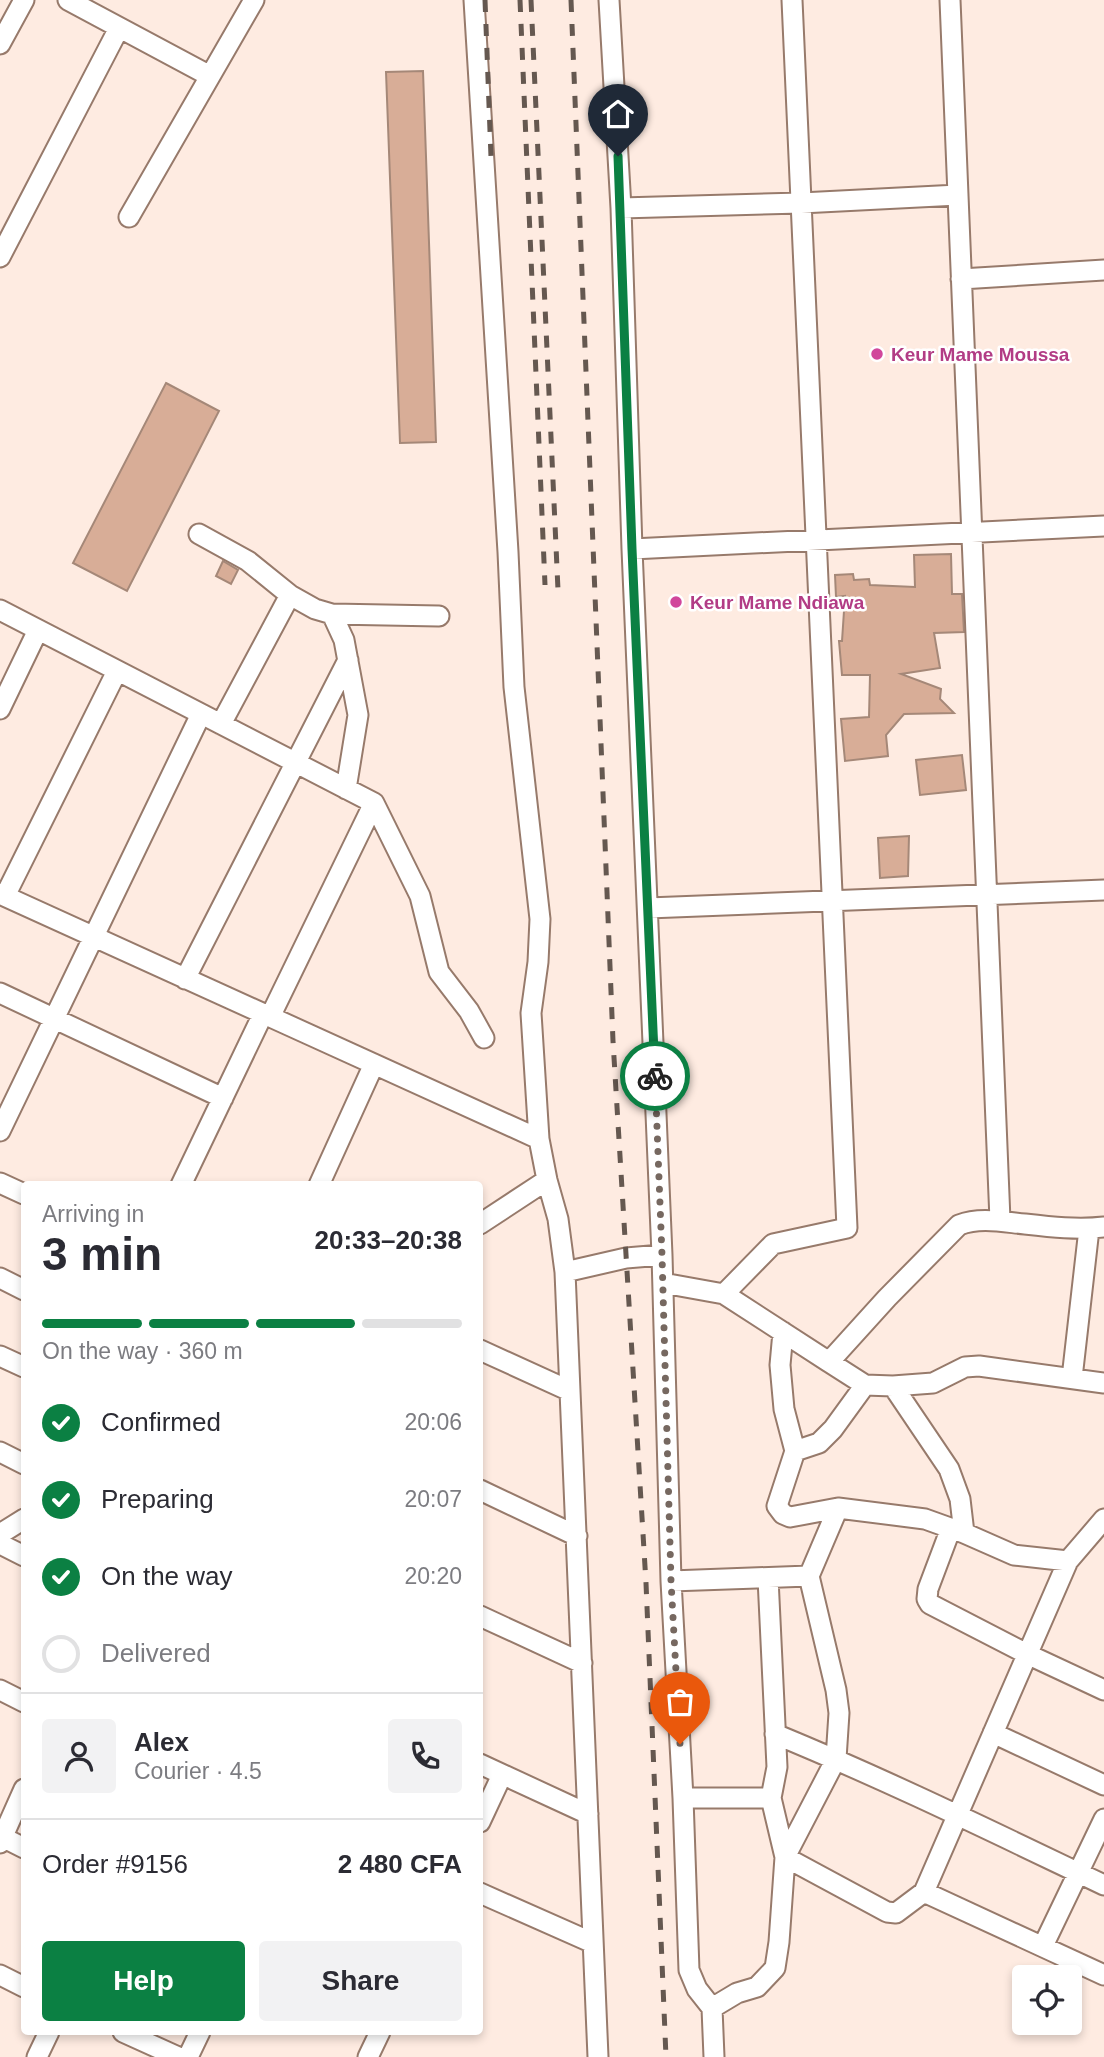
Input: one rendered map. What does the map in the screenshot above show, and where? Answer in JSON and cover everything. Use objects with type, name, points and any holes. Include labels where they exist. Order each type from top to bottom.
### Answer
[{"type":"street","points":[[0,44],[24,0]]},
{"type":"street","points":[[68,0],[210,76]]},
{"type":"street","points":[[130,217],[254,0]]},
{"type":"street","points":[[474,0],[511,640],[540,919],[538,962],[531,1013],[539,1139],[558,1219],[565,1272],[598,2057]]},
{"type":"street","points":[[609,0],[621,208],[632,549],[662,1255],[671,1581],[690,1970],[698,1989],[712,2008],[714,2057]]},
{"type":"street","points":[[724,1294],[773,1244],[847,1228],[792,0]]},
{"type":"street","points":[[950,0],[1000,1220]]},
{"type":"street","points":[[0,257],[120,28]]},
{"type":"street","points":[[621,208],[801,204],[958,195]]},
{"type":"street","points":[[961,279],[1104,270]]},
{"type":"street","points":[[632,549],[1104,526]]},
{"type":"street","points":[[199,534],[248,561],[290,595],[314,609],[332,614],[439,615]]},
{"type":"street","points":[[221,724],[290,595]]},
{"type":"street","points":[[0,610],[374,803],[420,896],[439,972],[469,1011],[484,1038]]},
{"type":"street","points":[[332,614],[344,640],[358,715],[346,789]]},
{"type":"street","points":[[0,709],[38,630]]},
{"type":"street","points":[[186,978],[348,660]]},
{"type":"street","points":[[117,671],[2,895],[539,1139]]},
{"type":"street","points":[[0,1132],[201,714]]},
{"type":"street","points":[[183,1181],[374,803]]},
{"type":"street","points":[[648,908],[1104,890]]},
{"type":"street","points":[[0,993],[223,1098]]},
{"type":"street","points":[[320,1181],[374,1064]]},
{"type":"street","points":[[483,1222],[547,1180]]},
{"type":"street","points":[[0,1183],[21,1193]]},
{"type":"street","points":[[829,1362],[959,1225],[969,1221],[1000,1220],[1096,1228],[1072,1378]]},
{"type":"street","points":[[565,1272],[626,1258],[662,1255]]},
{"type":"street","points":[[0,1278],[21,1288]]},
{"type":"street","points":[[663,1283],[724,1294],[865,1385],[893,1386],[933,1382],[965,1367],[979,1366],[1104,1383]]},
{"type":"street","points":[[783,1332],[780,1365],[784,1409],[795,1451],[777,1506],[783,1514],[790,1517],[838,1508],[925,1520],[1014,1555],[1068,1561]]},
{"type":"street","points":[[483,1351],[570,1391]]},
{"type":"street","points":[[0,1356],[21,1366]]},
{"type":"street","points":[[795,1451],[818,1443],[833,1429],[865,1385]]},
{"type":"street","points":[[893,1386],[949,1469],[960,1499],[957,1531],[928,1589],[927,1599],[930,1604],[1104,1690]]},
{"type":"street","points":[[0,1452],[21,1462]]},
{"type":"street","points":[[483,1491],[577,1536]]},
{"type":"street","points":[[785,1857],[836,1759],[839,1722],[836,1690],[809,1577],[838,1508]]},
{"type":"street","points":[[785,1857],[887,1912],[895,1913],[924,1892],[1068,1561],[1104,1519]]},
{"type":"street","points":[[0,1535],[21,1521]]},
{"type":"street","points":[[0,1544],[21,1554]]},
{"type":"street","points":[[712,2008],[737,1993],[757,1987],[775,1968],[779,1942],[785,1857],[771,1798],[777,1767],[768,1577]]},
{"type":"street","points":[[671,1581],[809,1577]]},
{"type":"street","points":[[483,1617],[582,1663]]},
{"type":"street","points":[[0,1690],[21,1700]]},
{"type":"street","points":[[993,1733],[1104,1785]]},
{"type":"street","points":[[775,1734],[958,1814],[1104,1885]]},
{"type":"street","points":[[483,1766],[588,1814]]},
{"type":"street","points":[[483,1816],[502,1775]]},
{"type":"street","points":[[21,1796],[1,1839],[21,1846]]},
{"type":"street","points":[[683,1798],[771,1798]]},
{"type":"street","points":[[1042,1946],[1104,1819]]},
{"type":"street","points":[[924,1892],[1104,1975]]},
{"type":"street","points":[[483,1894],[593,1943]]},
{"type":"street","points":[[0,1975],[21,1986]]},
{"type":"street","points":[[37,2057],[48,2035]]},
{"type":"street","points":[[130,2035],[178,2057]]},
{"type":"street","points":[[188,2057],[199,2035]]},
{"type":"street","points":[[368,2057],[379,2035]]},
{"type":"building","points":[[423,71],[436,442],[400,443],[386,72]]},
{"type":"building","points":[[166,383],[219,411],[127,591],[73,563]]},
{"type":"building","points":[[951,554],[952,594],[962,594],[964,632],[934,633],[940,668],[901,674],[941,689],[940,699],[954,713],[904,714],[886,735],[888,756],[845,761],[841,719],[869,717],[870,675],[842,675],[839,641],[842,641],[845,596],[836,597],[835,575],[853,574],[854,580],[869,579],[870,585],[915,587],[914,555]]},
{"type":"building","points":[[223,561],[238,570],[231,584],[216,576]]},
{"type":"building","points":[[962,755],[966,790],[920,795],[916,760]]},
{"type":"building","points":[[909,836],[908,876],[880,878],[878,838]]},
{"type":"railway","points":[[485,0],[491,157]]},
{"type":"railway","points":[[520,0],[545,585]]},
{"type":"railway","points":[[531,0],[558,590]]},
{"type":"railway","points":[[571,0],[613,1041],[646,1583],[666,2057]]},
{"type":"way so far","points":[[655,1076],[671,1581],[680,1744]]},
{"type":"place","name":"Keur Mame Moussa","points":[[877,354]]},
{"type":"place","name":"Keur Mame Ndiawa","points":[[676,602]]},
{"type":"route","points":[[618,156],[655,1076]]}]
